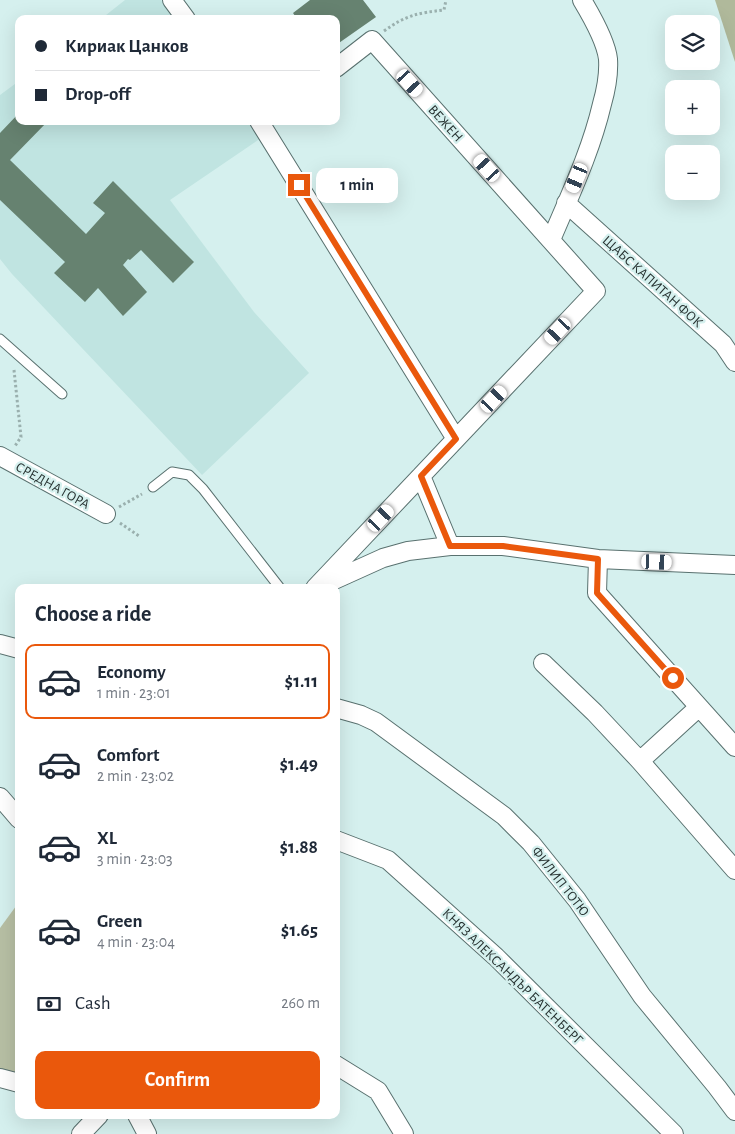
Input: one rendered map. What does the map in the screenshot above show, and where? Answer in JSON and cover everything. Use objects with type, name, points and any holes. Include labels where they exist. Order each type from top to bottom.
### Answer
[{"type":"street","points":[[172,0],[183,15]]},
{"type":"street","points":[[551,240],[583,165],[597,124],[606,87],[608,58],[596,24],[582,0]]},
{"type":"street","points":[[340,65],[372,40]]},
{"type":"street","name":"ВЕЖЕН","points":[[372,40],[596,290],[456,439]]},
{"type":"street","points":[[264,125],[456,439],[320,584]]},
{"type":"street","name":"ЩАБС КАПИТАН ФОК","points":[[566,203],[723,344],[735,362]]},
{"type":"street","name":"СРЕДНА ГОРА","points":[[5,454],[106,514]]},
{"type":"street","points":[[421,476],[450,546]]},
{"type":"street","points":[[325,584],[383,558],[408,551],[450,546],[503,546],[598,559],[735,565]]},
{"type":"street","points":[[598,559],[597,593],[735,747]]},
{"type":"street","points":[[0,644],[15,648]]},
{"type":"street","points":[[543,663],[595,713],[640,761],[735,870]]},
{"type":"street","points":[[640,761],[699,707]]},
{"type":"street","name":"ФИЛИП ТОТЮ","points":[[340,709],[376,722],[504,816],[531,843],[577,900],[642,996],[735,1111]]},
{"type":"street","points":[[0,797],[15,814]]},
{"type":"street","name":"КНЯЗ АЛЕКСАНДЪР БАТЕНБЕРГ","points":[[340,842],[388,860],[496,957],[674,1134]]},
{"type":"street","points":[[340,1067],[378,1091],[404,1134]]},
{"type":"street","points":[[0,1078],[15,1082]]},
{"type":"street","points":[[81,1134],[95,1119]]},
{"type":"street","points":[[139,1119],[147,1134]]},
{"type":"lane","points":[[0,339],[62,394]]},
{"type":"lane","points":[[154,487],[172,472],[188,475],[203,489],[277,584]]},
{"type":"path","points":[[372,40],[405,17],[418,13],[444,10],[446,0]]},
{"type":"path","points":[[5,454],[21,437],[12,349]]},
{"type":"path","points":[[140,536],[106,514],[154,487]]},
{"type":"shaded area","points":[[125,0],[161,0],[172,15],[106,15]]},
{"type":"shaded area","points":[[15,84],[15,125],[260,125],[267,134],[170,200],[254,312],[309,373],[202,475],[0,259],[0,95]]},
{"type":"green space","points":[[715,0],[735,0],[735,62],[720,15]]},
{"type":"green space","points":[[15,907],[15,1082],[0,1078],[0,928]]},
{"type":"building","points":[[310,0],[363,0],[376,17],[340,42],[340,15],[294,15],[293,13]]},
{"type":"building","points":[[15,117],[15,125],[44,125],[10,160],[86,234],[105,213],[93,203],[113,181],[194,262],[173,283],[141,250],[123,265],[147,292],[123,316],[98,288],[85,302],[54,273],[65,262],[0,200],[0,133]]},
{"type":"route","points":[[299,185],[456,439],[421,476],[450,546],[503,546],[598,559],[597,593],[673,678]]}]
